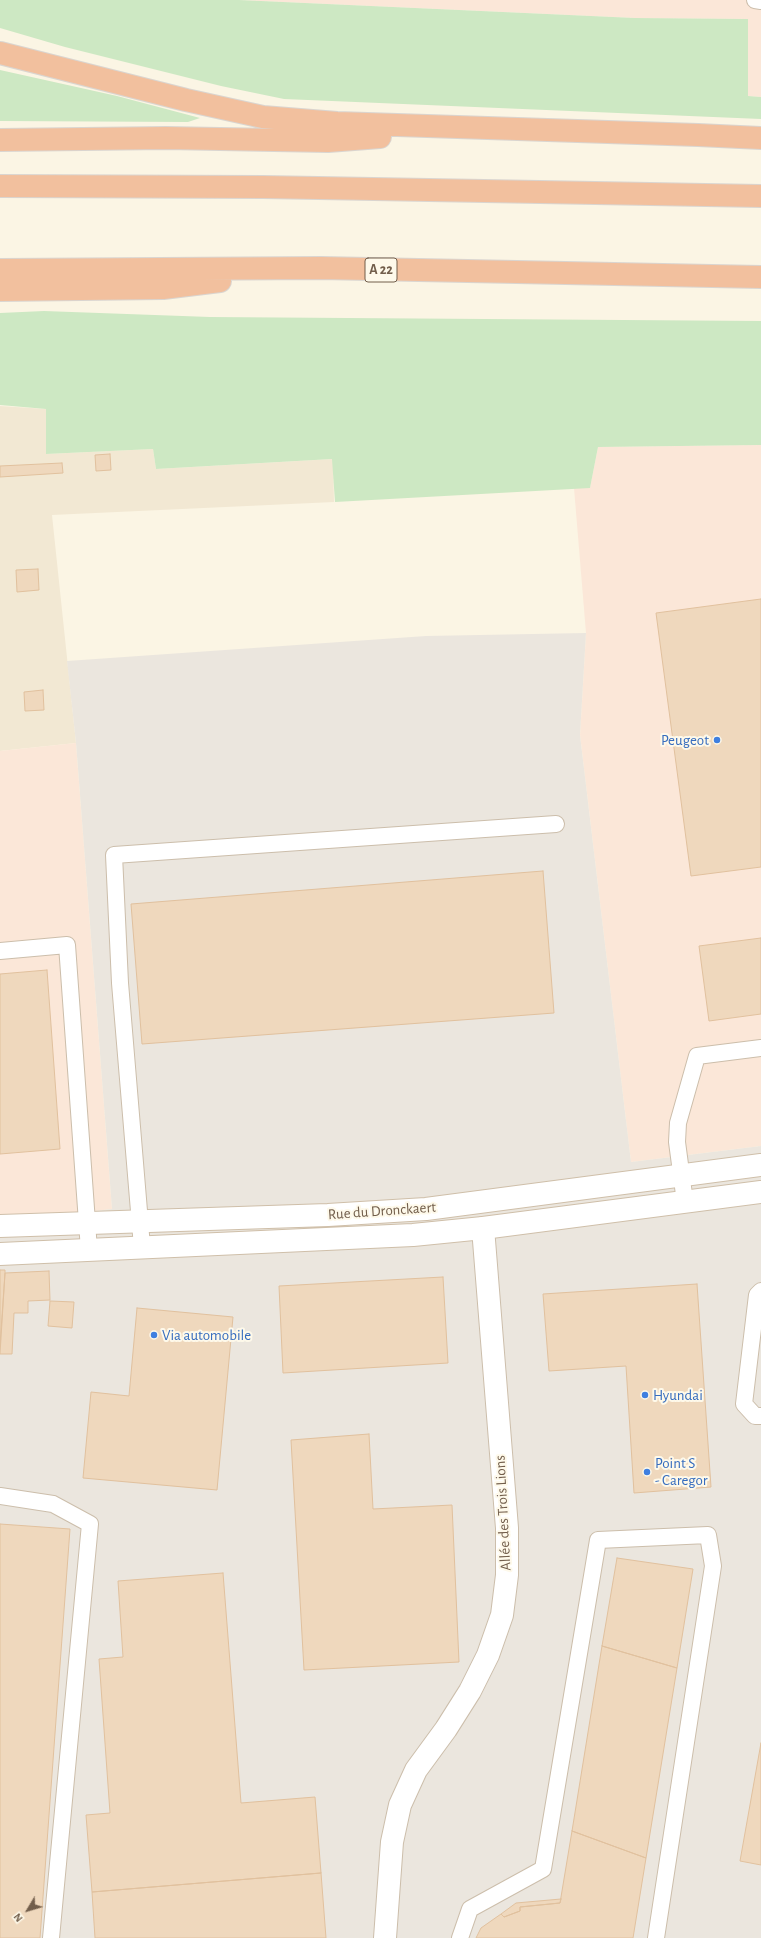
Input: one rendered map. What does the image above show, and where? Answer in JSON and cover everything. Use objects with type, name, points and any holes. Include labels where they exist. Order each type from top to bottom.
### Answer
[{"type":"highway","points":[[0,53],[164,95],[263,117],[337,124],[690,134],[761,138]]},
{"type":"highway","points":[[0,140],[166,138],[328,141],[495,129]]},
{"type":"highway","points":[[0,186],[263,187],[761,196]]},
{"type":"highway","points":[[0,290],[163,288],[321,268]]},
{"type":"highway","name":"A 22","points":[[0,270],[321,268],[761,277]]},
{"type":"main road","name":"Rue du Dronckaert","points":[[0,1226],[140,1220],[328,1215],[419,1209],[761,1164]]},
{"type":"main road","name":"Rue du Dronckaert","points":[[0,1254],[413,1234],[483,1228],[761,1192]]},
{"type":"main road","name":"Allée des Trois Lions","points":[[385,1938],[392,1842],[400,1805],[416,1770],[446,1729],[470,1692],[488,1655],[502,1615],[507,1575],[507,1528],[483,1228]]},
{"type":"lane","points":[[755,0],[761,1]]},
{"type":"lane","points":[[142,1247],[120,983],[114,855],[556,824]]},
{"type":"lane","points":[[0,951],[67,945],[89,1250]]},
{"type":"lane","points":[[684,1202],[677,1142],[678,1123],[698,1056],[761,1048]]},
{"type":"lane","points":[[761,1291],[757,1295],[744,1404],[755,1416],[761,1416]]},
{"type":"lane","points":[[0,1496],[53,1504],[90,1524],[51,1938]]},
{"type":"lane","points":[[460,1938],[470,1909],[543,1869],[598,1540],[708,1536],[713,1566],[656,1938]]},
{"type":"shaded area","points":[[239,0],[761,0],[761,97],[748,96],[748,19],[635,18]]},
{"type":"shaded area","points":[[0,406],[46,409],[46,454],[153,449],[156,469],[333,459],[334,502],[52,515],[76,743],[0,751]]},
{"type":"shaded area","points":[[761,445],[761,1146],[631,1162],[580,735],[586,633],[574,488],[590,488],[598,447]]},
{"type":"shaded area","points":[[586,633],[580,735],[631,1162],[761,1146],[761,1938],[0,1938],[0,1222],[112,1209],[76,743],[67,661],[426,636]]},
{"type":"shaded area","points":[[76,743],[112,1209],[0,1222],[0,751]]},
{"type":"green space","points":[[0,0],[239,0],[635,18],[748,19],[748,96],[761,97],[761,119],[284,99],[221,86],[65,47],[0,28]]},
{"type":"green space","points":[[0,70],[117,96],[200,118],[188,122],[0,121]]},
{"type":"green space","points":[[44,311],[210,317],[761,321],[761,445],[598,447],[590,488],[335,502],[332,459],[156,469],[153,449],[46,454],[46,409],[0,405],[0,313]]},
{"type":"building","points":[[110,454],[111,470],[96,471],[95,455]]},
{"type":"building","points":[[62,463],[63,473],[0,477],[0,466]]},
{"type":"building","points":[[38,569],[39,590],[17,592],[16,570]]},
{"type":"building","name":"Peugeot","points":[[761,599],[761,867],[691,876],[656,613]]},
{"type":"building","points":[[43,690],[44,710],[25,711],[24,692]]},
{"type":"building","points":[[543,871],[554,1013],[142,1044],[131,904]]},
{"type":"building","points":[[761,938],[761,1014],[709,1021],[699,946]]},
{"type":"building","points":[[47,970],[60,1149],[0,1154],[0,974]]},
{"type":"building","points":[[0,1270],[5,1270],[5,1273],[0,1345]]},
{"type":"building","points":[[49,1271],[50,1300],[28,1301],[28,1313],[14,1313],[12,1354],[0,1354],[5,1273]]},
{"type":"building","points":[[443,1277],[448,1363],[283,1373],[279,1286]]},
{"type":"building","points":[[697,1284],[711,1487],[634,1493],[626,1366],[549,1371],[543,1294]]},
{"type":"building","points":[[50,1301],[74,1302],[72,1328],[48,1326]]},
{"type":"building","points":[[137,1308],[233,1317],[217,1490],[83,1478],[91,1392],[129,1396]]},
{"type":"building","points":[[369,1434],[373,1509],[452,1505],[459,1662],[304,1670],[291,1440]]},
{"type":"building","points":[[0,1524],[70,1529],[40,1938],[0,1938]]},
{"type":"building","points":[[617,1558],[693,1569],[677,1668],[602,1646]]},
{"type":"building","points":[[223,1573],[241,1803],[315,1797],[321,1873],[92,1892],[86,1815],[110,1813],[99,1659],[123,1657],[118,1581]]},
{"type":"building","points":[[602,1646],[677,1668],[646,1858],[572,1831]]},
{"type":"building","points":[[761,1743],[761,1865],[740,1861]]},
{"type":"building","points":[[572,1831],[646,1858],[633,1938],[476,1938],[481,1928],[501,1914],[504,1917],[520,1911],[520,1907],[560,1903]]},
{"type":"building","points":[[321,1873],[326,1938],[95,1938],[92,1892]]},
{"type":"building","points":[[561,1899],[560,1903],[520,1907],[520,1911],[504,1917],[501,1914],[516,1903]]},
{"type":"place","name":"Peugeot","points":[[717,740]]},
{"type":"place","name":"Via automobile","points":[[154,1335]]},
{"type":"place","name":"Hyundai","points":[[645,1395]]},
{"type":"place","name":"Point S - Caregor","points":[[647,1472]]}]
